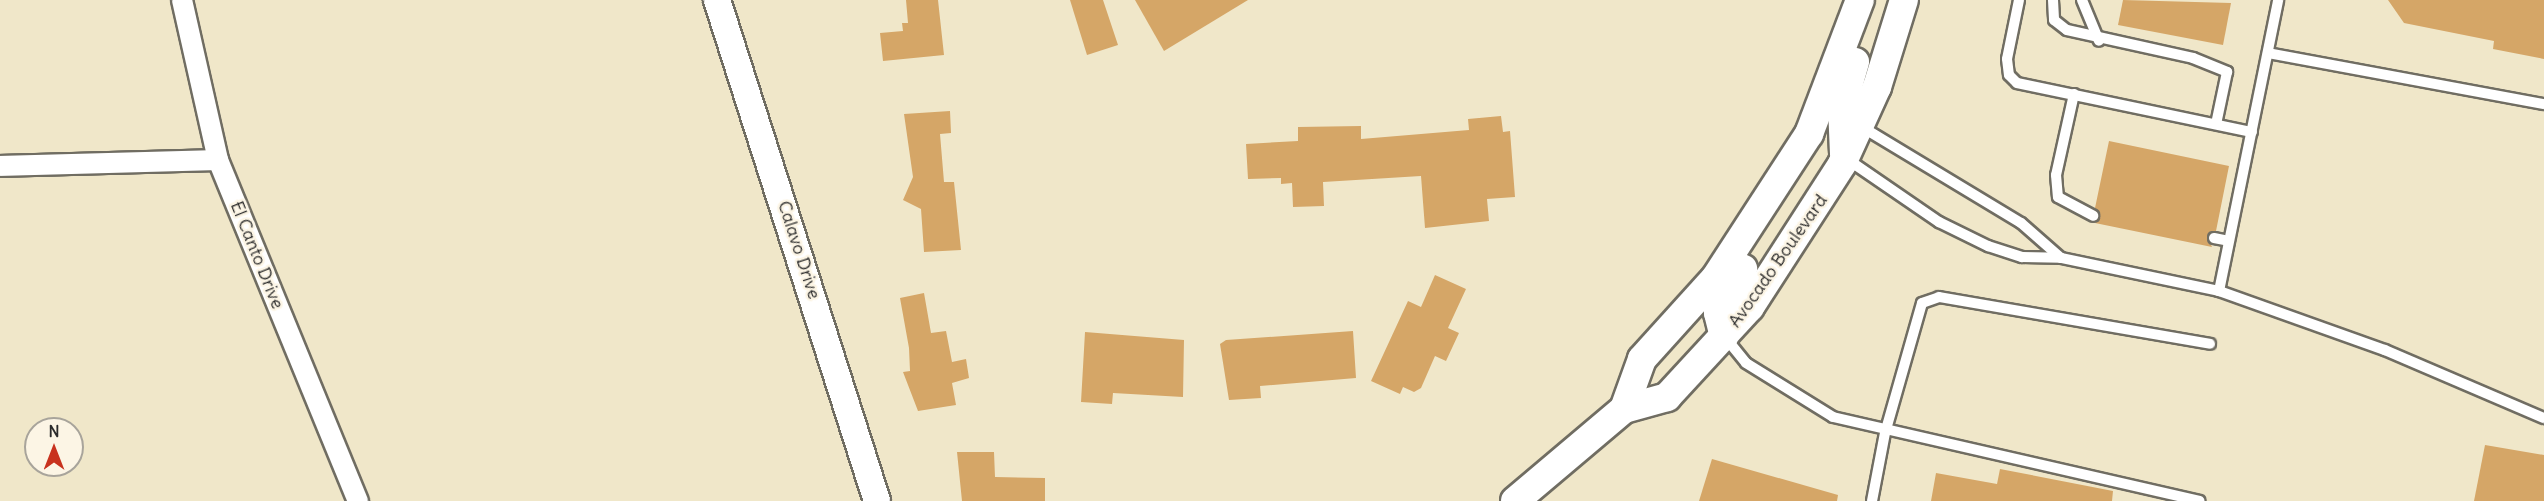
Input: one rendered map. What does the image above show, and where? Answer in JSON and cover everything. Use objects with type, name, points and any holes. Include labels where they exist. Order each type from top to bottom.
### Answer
[{"type":"main road","points":[[1624,409],[1642,359],[1716,277],[1780,183],[1809,134],[1860,0]]},
{"type":"main road","points":[[1845,158],[1842,107],[1876,0]]},
{"type":"main road","name":"Avocado Boulevard","points":[[1515,501],[1624,409],[1667,397],[1724,337],[1812,218],[1845,158],[1860,126],[1904,0]]},
{"type":"main road","points":[[1724,337],[1718,314],[1724,295],[1780,216],[1780,183]]},
{"type":"street","name":"El Canto Drive","points":[[182,0],[218,160],[358,501]]},
{"type":"street","name":"Calavo Drive","points":[[717,0],[878,501]]},
{"type":"street","points":[[0,166],[218,160]]},
{"type":"lane","points":[[2019,0],[2009,75],[2017,83],[2252,132]]},
{"type":"lane","points":[[2053,0],[2054,21],[2099,41],[2193,58],[2227,72],[2216,124]]},
{"type":"lane","points":[[2082,0],[2099,41]]},
{"type":"lane","points":[[2219,291],[2278,0]]},
{"type":"lane","points":[[2268,53],[2544,104]]},
{"type":"lane","points":[[2074,94],[2055,175],[2058,197],[2093,216]]},
{"type":"lane","points":[[1860,126],[2021,223],[2061,258]]},
{"type":"lane","points":[[1845,158],[1939,222],[1988,246],[2022,257],[2061,258],[2219,291],[2385,350],[2544,418]]},
{"type":"lane","points":[[2214,238],[2229,241]]},
{"type":"lane","points":[[1872,501],[1885,433],[1913,319],[1922,303],[1939,297],[2210,344]]},
{"type":"lane","points":[[1724,337],[1746,363],[1793,396],[1833,417],[1885,433],[2023,456],[2200,501]]},
{"type":"building","points":[[906,0],[938,0],[944,55],[883,61],[880,33],[903,31],[902,23],[908,23]]},
{"type":"building","points":[[1070,0],[1103,0],[1118,45],[1087,55]]},
{"type":"building","points":[[1135,0],[1248,0],[1164,51]]},
{"type":"building","points":[[2123,0],[2231,3],[2223,45],[2118,25]]},
{"type":"building","points":[[2388,0],[2544,0],[2544,59],[2493,49],[2494,41],[2404,23]]},
{"type":"building","points":[[950,111],[951,133],[940,134],[944,182],[954,182],[961,250],[924,252],[921,209],[903,200],[913,177],[904,114]]},
{"type":"building","points":[[1501,116],[1503,132],[1510,131],[1515,197],[1487,199],[1489,221],[1425,228],[1421,176],[1323,182],[1324,206],[1293,207],[1292,183],[1281,184],[1281,178],[1248,179],[1246,144],[1298,141],[1298,127],[1361,126],[1361,139],[1469,130],[1468,119]]},
{"type":"building","points":[[2109,141],[2229,166],[2216,231],[2207,236],[2212,247],[2095,223],[2100,216],[2095,208]]},
{"type":"building","points":[[1435,275],[1466,289],[1448,328],[1459,333],[1446,361],[1435,356],[1421,388],[1414,392],[1403,387],[1400,394],[1371,381],[1408,301],[1421,307]]},
{"type":"building","points":[[924,293],[931,333],[946,331],[952,362],[966,359],[969,378],[952,383],[956,405],[918,411],[903,372],[910,371],[909,348],[900,298]]},
{"type":"building","points":[[1353,331],[1356,378],[1260,386],[1261,398],[1229,400],[1220,344],[1226,340]]},
{"type":"building","points":[[1085,332],[1184,340],[1183,397],[1113,393],[1112,404],[1081,402]]},
{"type":"building","points":[[2485,445],[2544,455],[2544,501],[2474,501]]},
{"type":"building","points":[[957,452],[994,452],[995,477],[1045,478],[1045,501],[962,501]]},
{"type":"building","points":[[1712,459],[1838,495],[1837,501],[1699,501]]},
{"type":"building","points":[[2000,469],[2113,491],[2112,501],[1931,501],[1936,473],[1997,484]]}]
